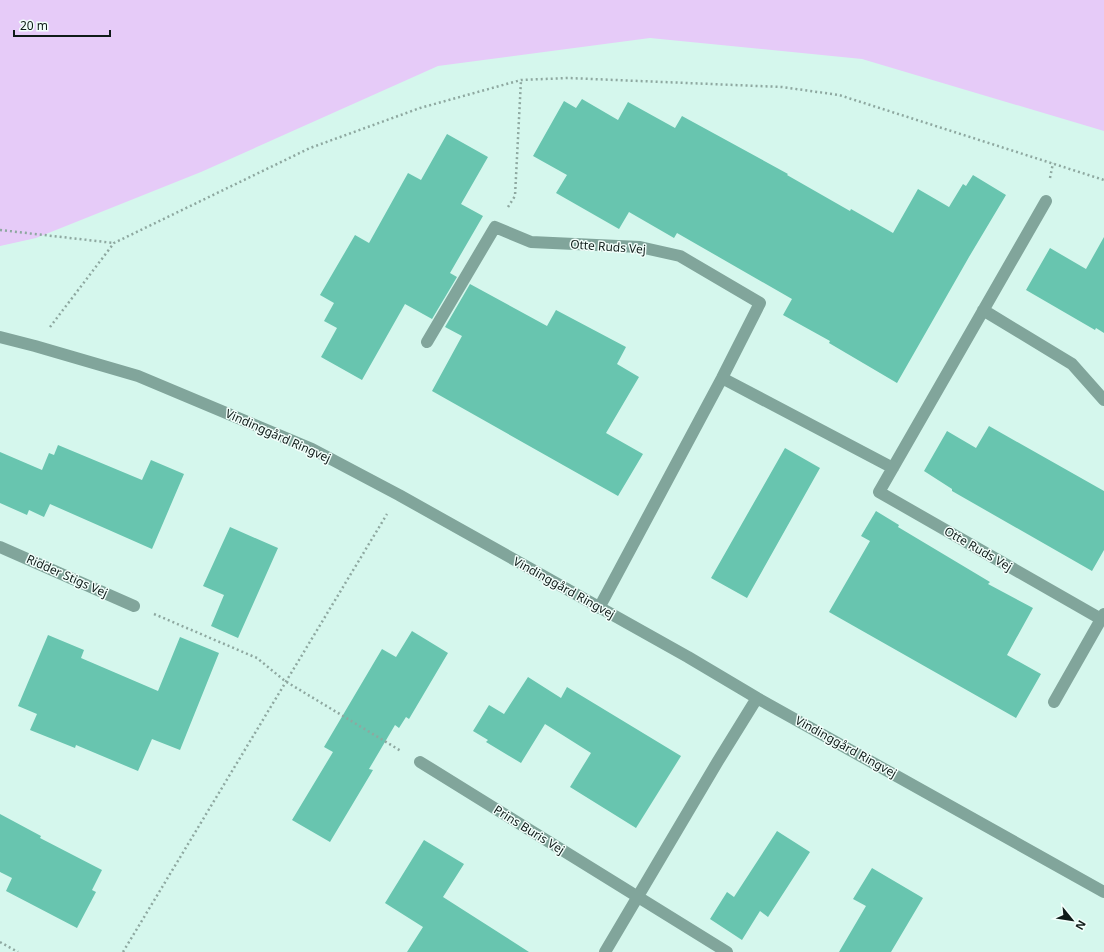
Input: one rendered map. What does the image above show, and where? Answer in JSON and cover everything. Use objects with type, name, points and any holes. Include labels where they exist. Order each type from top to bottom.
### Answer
[{"type":"street","name":"Otte Ruds Vej","points":[[1046,201],[879,492],[1103,616],[1054,702]]},
{"type":"street","points":[[427,342],[495,227]]},
{"type":"street","name":"Otte Ruds Vej","points":[[495,227],[531,242],[640,247],[680,256],[760,303],[722,378],[599,608]]},
{"type":"street","points":[[983,310],[1072,364],[1104,400]]},
{"type":"street","name":"Vindinggård Ringvej","points":[[0,337],[138,376],[312,449],[399,495],[688,657],[757,698],[1104,892]]},
{"type":"street","points":[[722,378],[893,468]]},
{"type":"street","name":"Ridder Stigs Vej","points":[[0,547],[134,606]]},
{"type":"street","points":[[605,952],[718,760],[757,698]]},
{"type":"street","name":"Prins Buris Vej","points":[[420,762],[727,952]]},
{"type":"path","points":[[35,346],[114,243],[310,148],[420,108],[521,80],[568,78],[782,87],[839,95],[1104,180]]},
{"type":"path","points":[[495,227],[515,196],[521,80]]},
{"type":"path","points":[[0,230],[114,243]]},
{"type":"path","points":[[123,952],[285,681],[399,495]]},
{"type":"path","points":[[134,606],[257,658],[285,681],[420,762]]},
{"type":"path","points":[[0,942],[18,952]]},
{"type":"shaded area","points":[[0,0],[1104,0],[1104,131],[862,59],[650,38],[438,66],[201,172],[36,238],[0,246]]},
{"type":"building","points":[[582,99],[618,120],[628,102],[675,128],[682,116],[788,174],[787,175],[850,211],[851,209],[893,233],[918,189],[949,207],[963,184],[966,186],[973,175],[1006,195],[897,383],[829,343],[830,341],[783,315],[792,299],[677,233],[674,238],[629,212],[619,229],[556,193],[567,175],[533,156],[564,101],[576,108]]},
{"type":"building","points":[[447,134],[488,157],[461,204],[483,216],[450,273],[457,277],[432,319],[405,304],[362,380],[321,357],[337,328],[324,321],[334,303],[320,295],[355,235],[369,243],[408,173],[421,180]]},
{"type":"building","points":[[1104,237],[1104,333],[1096,328],[1095,330],[1026,290],[1050,248],[1086,269]]},
{"type":"building","points":[[470,284],[547,326],[556,310],[626,347],[617,364],[639,377],[606,433],[643,454],[618,496],[432,391],[462,336],[445,327]]},
{"type":"building","points":[[989,426],[1104,491],[1104,550],[1092,571],[952,491],[952,489],[924,471],[947,431],[976,448]]},
{"type":"building","points":[[58,445],[142,480],[151,460],[184,474],[152,549],[50,504],[44,517],[29,510],[27,515],[0,503],[0,452],[42,470],[49,453],[54,455]]},
{"type":"building","points":[[785,448],[820,468],[747,598],[711,578]]},
{"type":"building","points":[[876,511],[899,525],[898,527],[990,582],[988,584],[1033,608],[1007,655],[1041,674],[1016,718],[829,612],[870,541],[861,536]]},
{"type":"building","points":[[230,527],[278,548],[238,638],[211,626],[224,595],[203,586]]},
{"type":"building","points":[[412,631],[448,653],[409,719],[406,717],[399,728],[395,725],[369,769],[373,770],[330,842],[292,820],[333,752],[324,747],[382,649],[396,657]]},
{"type":"building","points":[[48,635],[84,650],[81,658],[158,691],[180,637],[219,653],[180,750],[152,739],[138,771],[76,745],[75,748],[30,730],[37,714],[18,706]]},
{"type":"building","points":[[528,677],[561,698],[567,687],[681,756],[636,828],[570,787],[591,753],[545,724],[521,763],[486,742],[488,740],[473,731],[489,705],[504,714]]},
{"type":"building","points":[[0,814],[41,836],[40,838],[102,870],[92,890],[96,892],[77,928],[6,891],[12,878],[0,872]]},
{"type":"building","points":[[777,831],[810,852],[768,917],[760,911],[742,940],[710,919],[727,892],[734,897]]},
{"type":"building","points":[[424,840],[464,864],[443,897],[529,952],[407,952],[423,927],[385,903]]},
{"type":"building","points":[[872,868],[923,898],[891,952],[839,952],[866,906],[853,899]]}]
